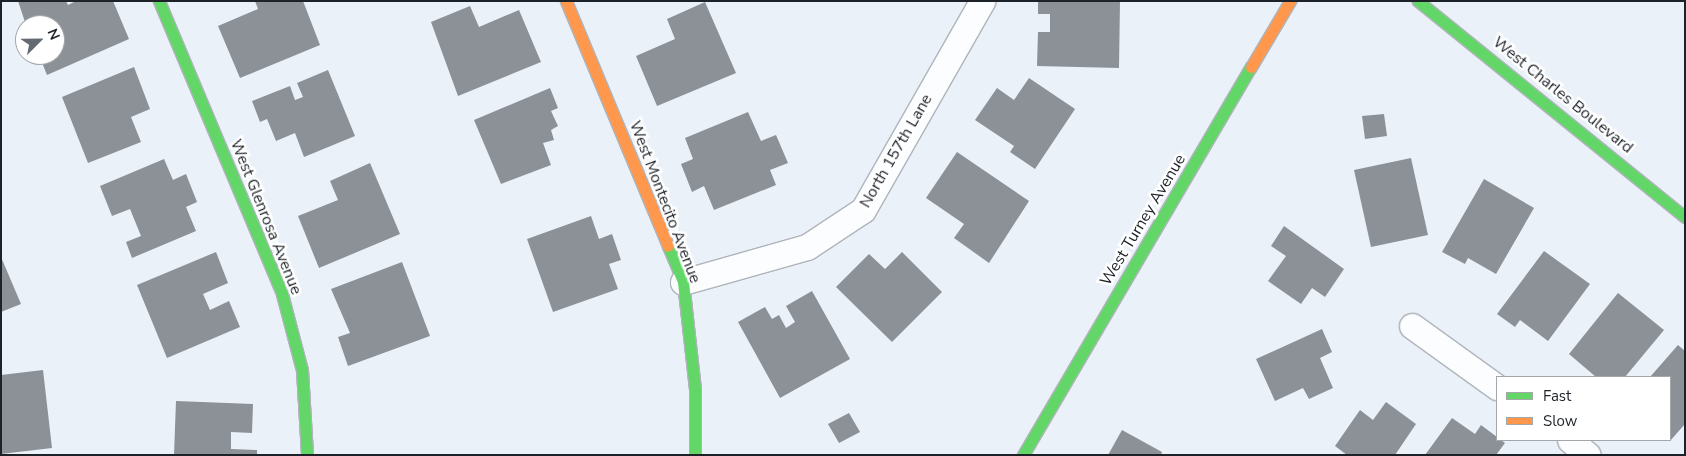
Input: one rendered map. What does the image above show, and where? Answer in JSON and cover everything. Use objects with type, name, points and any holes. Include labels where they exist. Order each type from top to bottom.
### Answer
[{"type":"street","name":"West Glenrosa Avenue","points":[[159,1],[282,294],[302,370],[307,455]]},
{"type":"street","name":"West Montecito Avenue","points":[[566,1],[683,282],[695,389],[695,455]]},
{"type":"street","name":"North 157th Lane","points":[[683,282],[806,247],[863,210],[982,1]]},
{"type":"street","name":"West Turney Avenue","points":[[1023,455],[1290,1]]},
{"type":"street","name":"West Charles Boulevard","points":[[1418,1],[1685,217]]},
{"type":"street","points":[[1412,326],[1496,386]]},
{"type":"street","points":[[1559,455],[1568,441]]},
{"type":"street","points":[[1570,441],[1588,455]]},
{"type":"building","points":[[18,1],[66,1],[68,5],[76,1],[113,1],[129,39],[47,75],[43,65],[65,65],[65,15],[23,15]]},
{"type":"building","points":[[255,1],[303,1],[320,45],[240,78],[218,26],[258,9]]},
{"type":"building","points":[[1038,1],[1120,1],[1119,68],[1037,66],[1038,32],[1050,32],[1050,14],[1038,14]]},
{"type":"building","points":[[705,2],[736,73],[657,106],[636,56],[675,39],[667,19]]},
{"type":"building","points":[[470,6],[479,27],[519,10],[541,62],[458,96],[431,22]]},
{"type":"building","points":[[134,67],[150,109],[131,117],[141,142],[88,163],[62,97]]},
{"type":"building","points":[[328,70],[355,136],[304,157],[295,133],[276,141],[267,119],[260,122],[252,101],[290,86],[295,100],[303,97],[297,83]]},
{"type":"building","points":[[1029,78],[1075,109],[1035,169],[1010,152],[1014,146],[975,120],[997,88],[1014,100]]},
{"type":"building","points":[[550,88],[558,108],[551,111],[558,126],[551,130],[554,140],[543,143],[551,165],[501,184],[474,120]]},
{"type":"building","points":[[748,112],[761,141],[776,135],[788,163],[770,170],[776,185],[714,210],[704,186],[692,192],[681,164],[693,159],[685,138]]},
{"type":"building","points":[[1384,114],[1387,136],[1365,139],[1362,116]]},
{"type":"building","points":[[957,152],[1029,201],[989,263],[954,238],[964,224],[926,198]]},
{"type":"building","points":[[1411,158],[1428,235],[1371,247],[1354,170]]},
{"type":"building","points":[[164,159],[173,180],[186,174],[197,202],[186,207],[196,231],[132,258],[126,242],[141,236],[130,209],[112,216],[100,186]]},
{"type":"building","points":[[370,163],[400,234],[319,268],[298,216],[338,200],[330,181]]},
{"type":"building","points":[[1484,179],[1534,208],[1496,274],[1468,258],[1465,264],[1442,252]]},
{"type":"building","points":[[591,216],[599,239],[612,234],[621,260],[609,264],[618,289],[553,312],[527,239]]},
{"type":"building","points":[[1284,226],[1344,269],[1325,297],[1312,288],[1301,304],[1268,281],[1286,256],[1271,246]]},
{"type":"building","points":[[1544,251],[1590,284],[1548,341],[1520,320],[1515,327],[1497,314]]},
{"type":"building","points":[[216,252],[228,283],[203,294],[210,310],[229,301],[240,327],[167,358],[137,285]]},
{"type":"building","points":[[902,252],[942,292],[892,342],[836,287],[869,254],[885,269]]},
{"type":"building","points":[[1,257],[21,304],[1,312]]},
{"type":"building","points":[[402,262],[430,336],[348,366],[338,337],[350,333],[331,289]]},
{"type":"building","points":[[812,291],[850,359],[780,398],[738,322],[765,307],[772,319],[779,315],[786,328],[795,322],[786,306]]},
{"type":"building","points":[[1618,293],[1664,330],[1626,376],[1595,376],[1569,354]]},
{"type":"building","points":[[1322,329],[1332,352],[1320,358],[1333,388],[1309,399],[1303,388],[1275,401],[1256,359]]},
{"type":"building","points":[[1678,345],[1685,351],[1685,424],[1671,440],[1671,376],[1651,376]]},
{"type":"building","points":[[43,370],[52,448],[1,454],[1,375]]},
{"type":"building","points":[[176,401],[253,404],[252,433],[231,432],[231,449],[257,450],[257,455],[174,455]]},
{"type":"building","points":[[1386,402],[1416,424],[1395,455],[1347,455],[1335,446],[1360,410],[1373,420]]},
{"type":"building","points":[[849,413],[860,432],[839,443],[828,424]]},
{"type":"building","points":[[1452,418],[1475,434],[1481,425],[1496,436],[1496,441],[1505,443],[1496,455],[1425,455]]},
{"type":"building","points":[[1122,430],[1162,452],[1161,455],[1108,455]]},
{"type":"traffic: fast","points":[[159,1],[282,294],[302,370],[307,455]]},
{"type":"traffic: fast","points":[[1418,1],[1685,217]]},
{"type":"traffic: fast","points":[[1023,455],[1251,67]]},
{"type":"traffic: fast","points":[[668,246],[683,282],[695,389],[695,455]]},
{"type":"traffic: slow","points":[[566,1],[668,246]]},
{"type":"traffic: slow","points":[[1251,67],[1290,1]]}]
